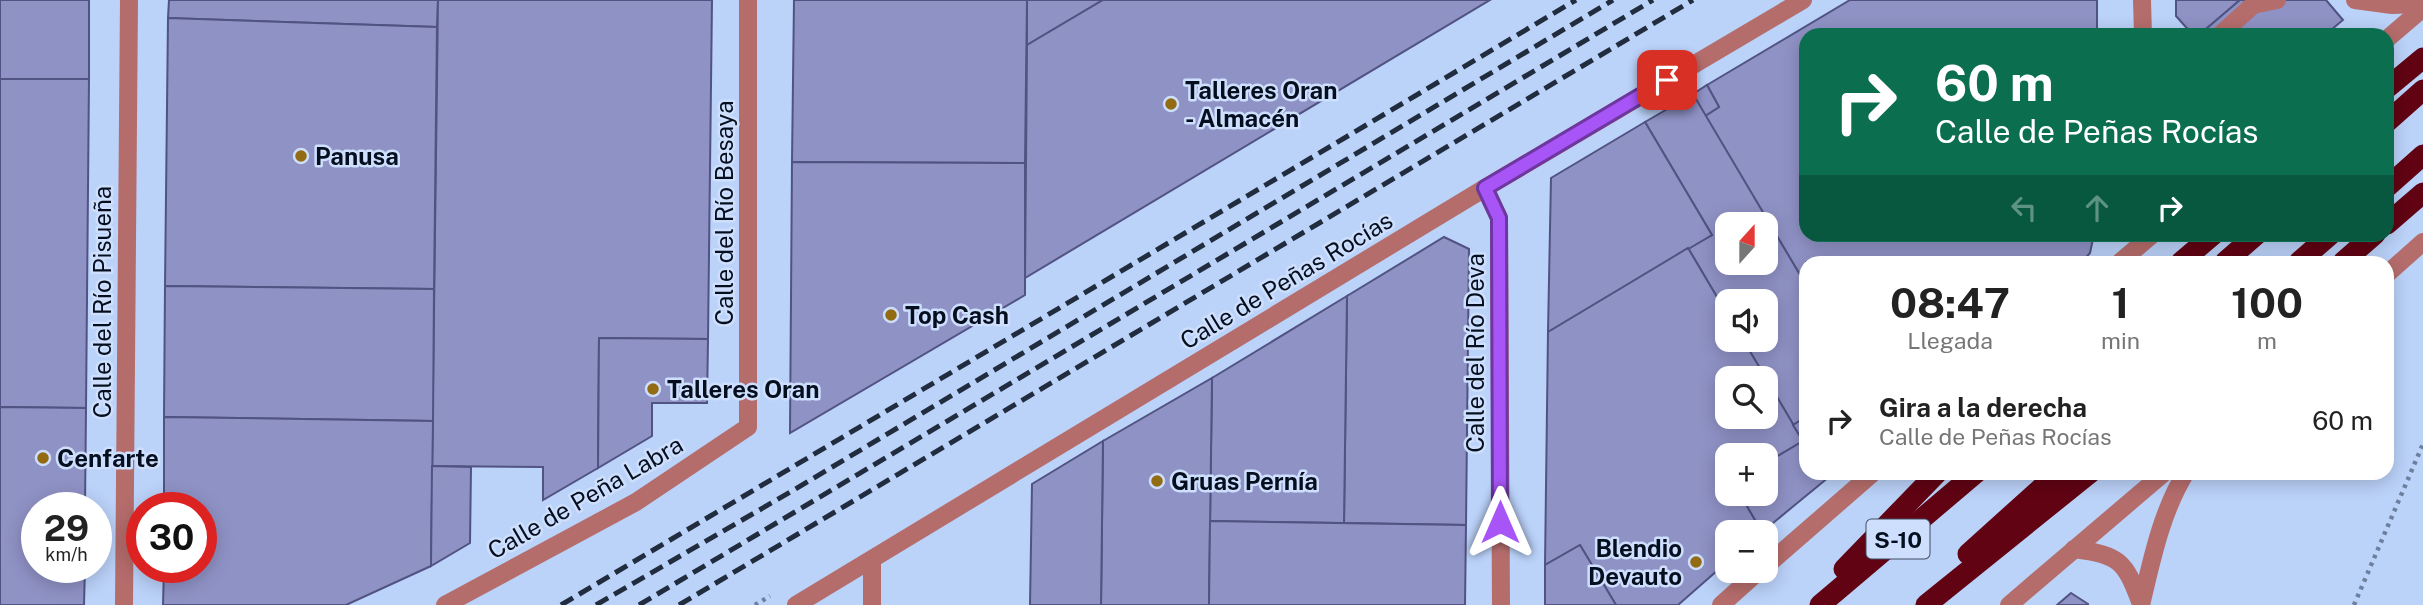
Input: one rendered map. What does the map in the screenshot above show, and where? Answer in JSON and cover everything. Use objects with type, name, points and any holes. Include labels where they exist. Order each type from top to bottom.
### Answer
[{"type":"highway","points":[[2394,82],[2423,58]]},
{"type":"highway","points":[[2394,116],[2423,90]]},
{"type":"highway","points":[[2394,181],[2423,155]]},
{"type":"highway","points":[[2394,218],[2423,193]]},
{"type":"highway","points":[[2188,256],[2205,242]]},
{"type":"highway","points":[[2232,256],[2248,242]]},
{"type":"highway","points":[[2306,256],[2322,242]]},
{"type":"highway","points":[[2350,256],[2366,242]]},
{"type":"highway","points":[[1809,605],[1930,480]]},
{"type":"highway","name":"S-10","points":[[1819,605],[1967,480]]},
{"type":"highway","name":"S-10","points":[[1912,605],[2050,480]]},
{"type":"highway","points":[[1926,605],[2081,480]]},
{"type":"street","name":"Calle del Río Pisueña","points":[[124,605],[129,0]]},
{"type":"street","name":"Calle del Río Besaya","points":[[748,0],[748,427]]},
{"type":"street","name":"Calle de Peñas Rocías","points":[[796,605],[1485,188],[1803,0]]},
{"type":"street","points":[[2142,0],[2143,28]]},
{"type":"street","points":[[2228,28],[2253,5],[2277,0]]},
{"type":"street","points":[[2355,0],[2423,6]]},
{"type":"street","points":[[2394,32],[2423,6]]},
{"type":"street","name":"Calle del Río Deva","points":[[1485,188],[1499,218],[1500,605]]},
{"type":"street","points":[[2127,256],[2144,242]]},
{"type":"street","points":[[2394,268],[2423,242]]},
{"type":"street","name":"Calle de Peña Labra","points":[[445,605],[636,502],[748,427]]},
{"type":"street","points":[[1778,556],[1865,480]]},
{"type":"street","points":[[2008,605],[2156,480]]},
{"type":"street","points":[[2141,605],[2159,531],[2170,499],[2181,480]]},
{"type":"street","points":[[2074,549],[2099,552],[2120,561],[2130,574],[2141,605]]},
{"type":"street","points":[[872,560],[872,605]]},
{"type":"street","points":[[1721,605],[1746,583]]},
{"type":"path","points":[[2354,605],[2423,444]]},
{"type":"building","points":[[0,0],[89,0],[89,79],[0,79]]},
{"type":"building","points":[[169,0],[438,0],[437,27],[168,18]]},
{"type":"building","points":[[438,0],[712,0],[708,339],[599,338],[598,468],[543,500],[543,467],[432,466]]},
{"type":"building","points":[[794,0],[1027,0],[1025,163],[792,162]]},
{"type":"building","points":[[1027,0],[1103,0],[1027,45]]},
{"type":"building","name":"Talleres Oran - Almacén","points":[[1103,0],[1490,0],[1025,278],[1027,45]]},
{"type":"building","points":[[1850,0],[2097,0],[2097,28],[1803,28]]},
{"type":"building","points":[[2176,0],[2240,0],[2207,28],[2187,28],[2176,16]]},
{"type":"building","points":[[2240,0],[2326,0],[2343,20],[2333,28],[2207,28]]},
{"type":"building","name":"Panusa","points":[[168,18],[437,27],[434,289],[165,286]]},
{"type":"building","points":[[1799,30],[1799,242],[2092,242],[2090,253],[2087,256],[1799,256],[1799,273],[1778,238],[1778,212],[1762,212],[1705,116],[1719,107],[1707,85]]},
{"type":"building","points":[[0,79],[89,79],[86,408],[0,407]]},
{"type":"building","points":[[1707,85],[1719,107],[1705,116],[1693,94]]},
{"type":"building","points":[[1693,94],[1763,212],[1715,212],[1715,275],[1778,275],[1778,238],[1799,273],[1799,421],[1793,425],[1778,400],[1778,366],[1758,366],[1750,352],[1778,352],[1778,289],[1715,289],[1715,294],[1688,248],[1712,235],[1645,122]]},
{"type":"building","points":[[1645,122],[1712,235],[1548,332],[1551,178]]},
{"type":"building","name":"Top Cash","points":[[792,162],[1025,163],[1025,295],[790,433]]},
{"type":"building","points":[[1444,237],[1469,249],[1466,525],[1344,523],[1347,296]]},
{"type":"building","points":[[1688,248],[1715,294],[1715,352],[1750,352],[1759,366],[1715,366],[1715,429],[1778,429],[1778,398],[1799,434],[1799,443],[1778,456],[1778,443],[1715,443],[1715,506],[1747,506],[1755,520],[1715,520],[1715,573],[1678,605],[1616,605],[1580,545],[1545,565],[1548,332]]},
{"type":"building","points":[[165,286],[434,289],[433,421],[164,417]]},
{"type":"building","points":[[1347,296],[1344,523],[1210,521],[1212,378]]},
{"type":"building","name":"Talleres Oran","points":[[599,338],[708,339],[707,403],[652,403],[652,436],[598,468]]},
{"type":"building","name":"Gruas Pernía","points":[[1212,378],[1209,605],[1101,605],[1103,441]]},
{"type":"building","name":"Cenfarte","points":[[0,407],[86,408],[85,492],[21,492],[21,583],[85,583],[84,605],[0,605]]},
{"type":"building","points":[[164,417],[433,421],[431,566],[346,605],[163,605],[164,583],[217,583],[217,492],[164,492]]},
{"type":"building","points":[[1799,421],[1799,435],[1793,425]]},
{"type":"building","points":[[1103,441],[1101,605],[1030,605],[1032,484]]},
{"type":"building","points":[[1799,443],[1799,480],[1825,480],[1777,520],[1755,520],[1747,506],[1778,506],[1778,456]]},
{"type":"building","points":[[432,466],[471,467],[470,543],[431,566]]},
{"type":"building","points":[[1210,521],[1466,525],[1465,605],[1209,605]]},
{"type":"building","points":[[1580,545],[1616,605],[1545,605],[1545,565]]},
{"type":"building","points":[[2071,593],[2088,604],[2088,605],[2057,605]]},
{"type":"railway","points":[[561,605],[1576,0]]},
{"type":"railway","points":[[596,605],[792,491],[1613,0]]},
{"type":"railway","points":[[639,605],[1653,0]]},
{"type":"railway","points":[[679,605],[1693,0]]},
{"type":"place","name":"Talleres Oran - Almacén","points":[[1171,104]]},
{"type":"place","name":"Panusa","points":[[301,156]]},
{"type":"place","name":"Top Cash","points":[[891,315]]},
{"type":"place","name":"Talleres Oran","points":[[653,389]]},
{"type":"place","name":"Cenfarte","points":[[43,458]]},
{"type":"place","name":"Gruas Pernía","points":[[1157,481]]},
{"type":"place","name":"Blendio Devauto","points":[[1696,562]]},
{"type":"route","points":[[1500,522],[1499,218],[1485,188],[1667,80]]}]
